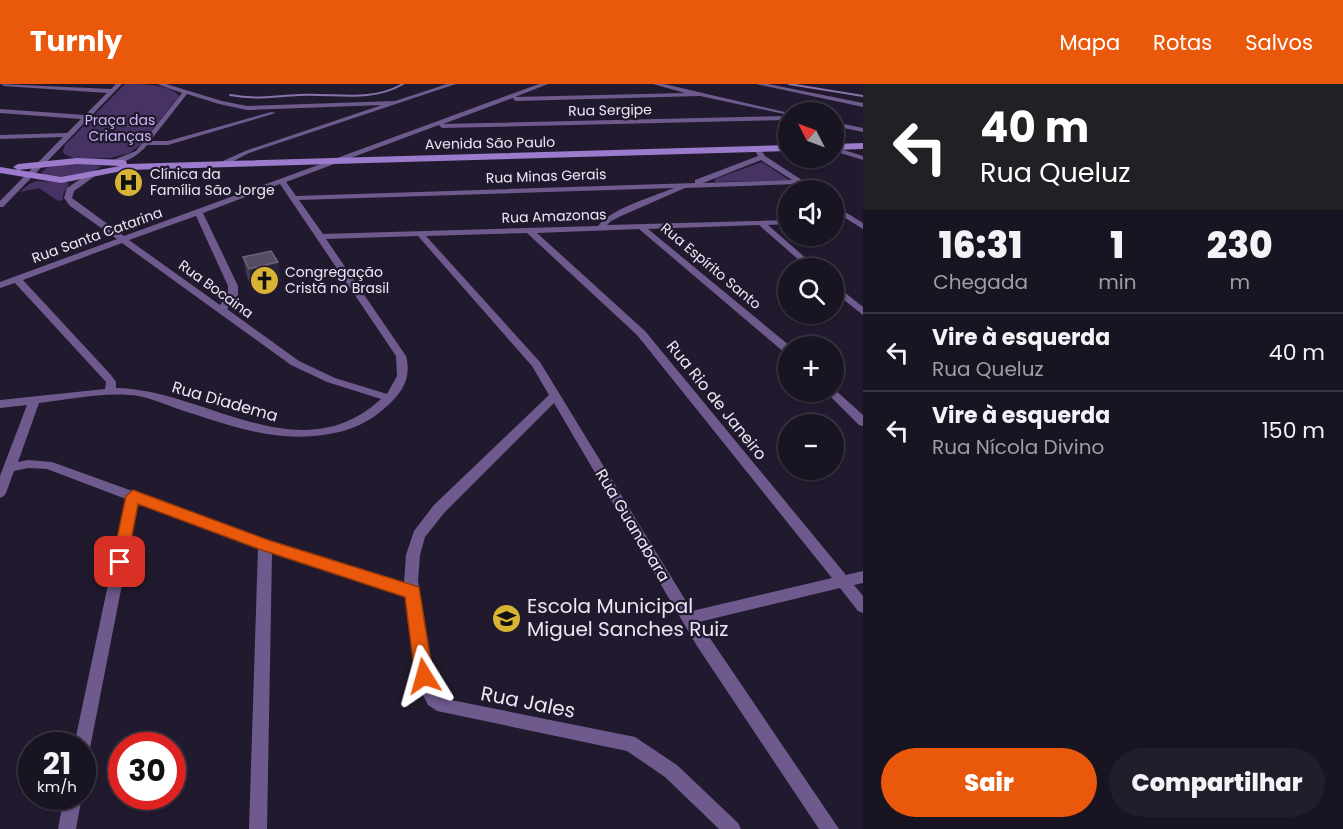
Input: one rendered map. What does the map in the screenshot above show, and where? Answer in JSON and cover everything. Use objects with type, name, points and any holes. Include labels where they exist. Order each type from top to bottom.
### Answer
[{"type":"main road","points":[[844,147],[863,146]]},
{"type":"main road","points":[[55,149],[59,156],[71,162]]},
{"type":"main road","name":"Avenida São Paulo","points":[[0,169],[21,171],[54,180],[94,175],[128,167],[192,164],[740,150],[760,153],[778,150]]},
{"type":"main road","points":[[138,152],[136,158],[141,164]]},
{"type":"main road","name":"Avenida São Paulo","points":[[0,169],[71,162],[192,164]]},
{"type":"main road","points":[[94,175],[116,162]]},
{"type":"street","points":[[4,84],[112,91]]},
{"type":"street","points":[[0,205],[119,84]]},
{"type":"street","points":[[160,84],[257,113]]},
{"type":"street","points":[[226,163],[247,152],[453,84]]},
{"type":"street","name":"Rua Santa Catarina","points":[[0,285],[545,84]]},
{"type":"street","points":[[656,84],[778,113]]},
{"type":"street","points":[[759,84],[863,105]]},
{"type":"street","points":[[116,162],[138,152],[186,92]]},
{"type":"street","points":[[505,99],[700,94]]},
{"type":"street","points":[[145,143],[168,143],[257,113],[288,108],[398,103]]},
{"type":"street","points":[[0,111],[87,117]]},
{"type":"street","name":"Rua Sergipe","points":[[431,127],[778,116]]},
{"type":"street","points":[[844,126],[863,130]]},
{"type":"street","points":[[0,137],[69,135]]},
{"type":"street","points":[[257,162],[256,155],[271,145]]},
{"type":"street","points":[[380,146],[375,154],[382,159]]},
{"type":"street","points":[[848,146],[863,158]]},
{"type":"street","points":[[740,150],[747,158],[745,164]]},
{"type":"street","points":[[844,151],[863,158]]},
{"type":"street","points":[[600,228],[608,219],[618,214],[745,164],[760,153],[796,180]]},
{"type":"street","points":[[304,161],[307,166],[304,173]]},
{"type":"street","name":"Rua Bocaina","points":[[94,175],[72,187],[68,198],[295,363],[331,380],[389,398]]},
{"type":"street","name":"Rua Diadema","points":[[0,404],[110,392],[145,394],[249,428],[290,435],[319,433],[341,428],[360,420],[389,398],[401,384],[404,376],[402,356],[282,181]]},
{"type":"street","name":"Rua Minas Gerais","points":[[293,198],[778,183]]},
{"type":"street","points":[[198,212],[233,286],[233,295],[222,309]]},
{"type":"street","points":[[618,214],[619,221],[627,227]]},
{"type":"street","points":[[844,214],[863,227]]},
{"type":"street","points":[[844,219],[852,219]]},
{"type":"street","name":"Rua Amazonas","points":[[321,237],[778,222]]},
{"type":"street","points":[[761,223],[801,258]]},
{"type":"street","name":"Rua Espírito Santo","points":[[641,227],[778,342]]},
{"type":"street","name":"Rua Rio de Janeiro","points":[[529,230],[641,333],[863,607]]},
{"type":"street","name":"Rua Guanabara","points":[[420,234],[536,364],[688,618],[830,829]]},
{"type":"street","points":[[17,279],[111,382],[110,392]]},
{"type":"street","points":[[844,296],[863,312]]},
{"type":"street","name":"Rua Jales","points":[[556,395],[439,509],[419,535],[413,555],[413,592],[424,676],[428,689],[434,700],[443,706],[629,743],[645,751],[673,773],[732,829]]},
{"type":"street","points":[[1,490],[34,401]]},
{"type":"street","points":[[842,402],[863,422]]},
{"type":"street","points":[[9,468],[28,464],[48,465],[265,545],[413,592]]},
{"type":"street","points":[[85,732],[133,496]]},
{"type":"street","points":[[258,829],[265,545]]},
{"type":"street","points":[[688,618],[863,577]]},
{"type":"street","points":[[67,829],[70,810]]},
{"type":"green space","name":"Praça das Crianças","points":[[125,84],[162,87],[179,96],[140,145],[129,153],[111,158],[75,159],[64,154],[65,145]]},
{"type":"green space","points":[[762,162],[789,180],[715,182],[715,179]]},
{"type":"green space","points":[[76,163],[102,166],[89,173],[72,177],[47,176],[41,173],[48,167]]},
{"type":"green space","points":[[37,181],[69,184],[63,194],[63,200],[58,201],[39,188],[20,192],[29,184]]},
{"type":"building","points":[[271,251],[278,262],[249,269],[243,257]]},
{"type":"waterway","points":[[230,95],[352,96],[391,90],[403,84]]},
{"type":"waterway","points":[[789,84],[863,96]]},
{"type":"place","name":"Clínica da Família São Jorge","points":[[129,182]]},
{"type":"place","name":"Congregação Cristã no Brasil","points":[[264,280]]},
{"type":"place","name":"Escola Municipal Miguel Sanches Ruiz","points":[[506,618]]},
{"type":"route","points":[[120,562],[133,496],[265,545],[413,592],[424,676]]}]
